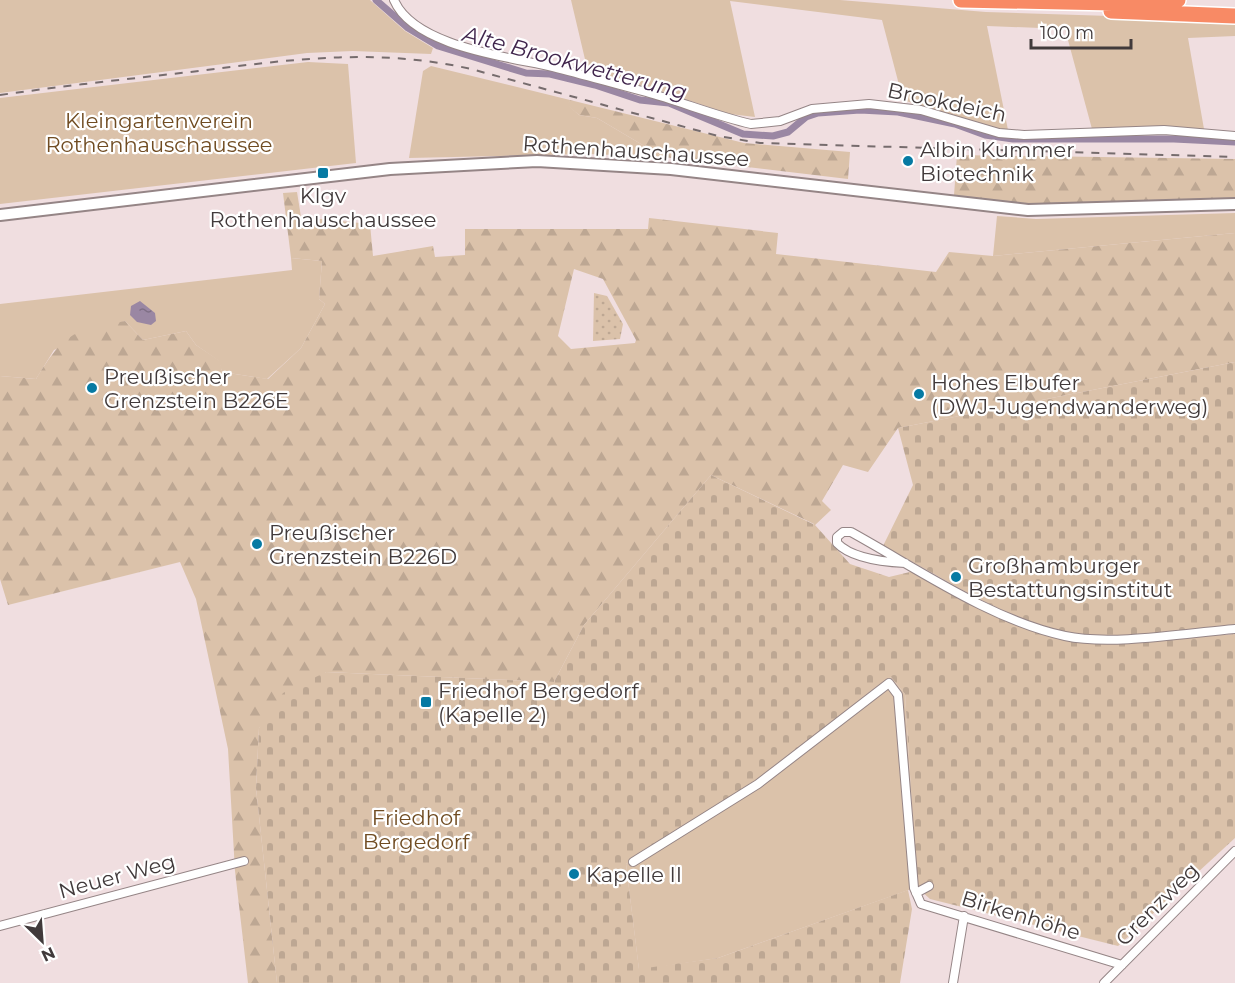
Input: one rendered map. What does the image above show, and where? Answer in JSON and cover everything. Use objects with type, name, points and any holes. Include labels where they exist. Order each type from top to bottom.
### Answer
[{"type":"highway","points":[[961,0],[1079,3],[1178,0]]},
{"type":"highway","points":[[1079,3],[1101,10],[1131,13],[1235,16]]},
{"type":"main road","name":"Rothenhauschaussee","points":[[0,215],[390,169],[537,161],[682,170],[1028,210],[1235,204]]},
{"type":"street","name":"Brookdeich","points":[[394,0],[396,6],[416,25],[471,50],[508,60],[563,70],[751,124],[780,121],[812,109],[869,104],[921,110],[999,133],[1024,135],[1164,130],[1235,136]]},
{"type":"street","points":[[905,563],[887,562],[847,551],[837,543],[837,537],[843,532],[851,532],[1004,616],[1066,636],[1119,639],[1235,629]]},
{"type":"street","points":[[633,862],[758,784],[889,683],[898,695],[916,893],[928,886]]},
{"type":"street","name":"Grenzweg","points":[[1104,983],[1235,851]]},
{"type":"street","name":"Neuer Weg","points":[[0,926],[243,861]]},
{"type":"street","name":"Birkenhöhe","points":[[916,893],[921,903],[1122,965]]},
{"type":"street","points":[[953,983],[964,916]]},
{"type":"green space","points":[[0,0],[370,0],[405,31],[433,48],[431,54],[353,51],[307,53],[0,93]]},
{"type":"green space","points":[[571,0],[840,0],[986,12],[1235,20],[1235,36],[1188,38],[1204,129],[1162,126],[1092,129],[1065,29],[987,26],[1008,130],[987,127],[903,100],[882,20],[730,1],[755,117],[730,114],[657,90],[588,72]]},
{"type":"green space","name":"Kleingartenverein Rothenhauschaussee","points":[[308,62],[348,64],[356,163],[0,204],[0,98]]},
{"type":"green space","points":[[431,66],[570,100],[568,105],[579,115],[597,118],[663,157],[588,154],[409,158],[423,71]]},
{"type":"green space","points":[[570,100],[744,143],[850,152],[848,179],[663,157],[597,118],[579,115],[567,105]]},
{"type":"green space","points":[[957,155],[1235,159],[1235,198],[1028,205],[954,195]]},
{"type":"green space","points":[[297,192],[301,217],[370,224],[373,256],[433,246],[435,257],[465,255],[465,229],[648,229],[649,218],[778,233],[776,254],[936,272],[949,252],[993,256],[1235,233],[1235,362],[898,428],[868,472],[843,465],[822,501],[831,510],[813,527],[814,524],[711,475],[584,625],[554,682],[326,672],[259,728],[256,788],[277,983],[248,983],[235,871],[228,749],[196,599],[180,562],[8,605],[0,579],[0,376],[36,379],[55,351],[72,336],[93,328],[125,321],[143,340],[186,331],[196,345],[220,361],[222,372],[268,379],[301,348],[325,304],[319,299],[322,261],[291,258],[283,193]],"holes":[[[574,269],[603,279],[636,340],[635,343],[571,349],[558,336]]]},
{"type":"green space","points":[[1235,213],[1235,233],[993,256],[997,216],[1036,219]]},
{"type":"green space","points":[[291,258],[322,261],[319,299],[325,304],[301,348],[267,379],[222,372],[219,361],[196,345],[186,331],[143,340],[125,321],[54,350],[36,379],[0,376],[0,304],[292,270]]},
{"type":"green space","points":[[594,293],[607,296],[623,324],[620,339],[593,341]]},
{"type":"green space","points":[[1235,362],[1235,626],[1126,636],[1066,632],[1018,617],[994,606],[883,546],[913,485],[898,428]]},
{"type":"green space","name":"Friedhof Bergedorf","points":[[711,475],[815,525],[850,564],[889,577],[914,571],[1000,618],[1067,641],[1118,643],[1235,634],[1235,838],[1118,946],[930,899],[917,887],[905,694],[891,677],[757,781],[626,864],[639,969],[718,958],[908,890],[912,909],[900,983],[277,983],[256,788],[259,728],[283,693],[326,672],[554,682],[584,625]]},
{"type":"green space","points":[[891,677],[905,694],[917,887],[718,958],[639,970],[626,864],[757,781]]},
{"type":"water","points":[[140,301],[155,313],[156,321],[151,325],[137,322],[130,315],[131,306]]},
{"type":"waterway","name":"Alte Brookwetterung","points":[[376,0],[408,28],[438,46],[526,73],[550,74],[595,85],[640,100],[669,103],[743,134],[773,136],[788,132],[806,117],[818,113],[860,110],[898,112],[955,124],[985,135],[1013,139],[1174,139],[1235,142]]},
{"type":"railway","points":[[0,95],[261,63],[330,58],[400,58],[471,69],[718,136],[760,143],[1235,157]]},
{"type":"place","name":"Albin Kummer Biotechnik","points":[[908,161]]},
{"type":"place","name":"Klgv Rothenhauschaussee","points":[[323,173]]},
{"type":"place","name":"Preußischer Grenzstein B226E","points":[[92,388]]},
{"type":"place","name":"Hohes Elbufer (DWJ-Jugendwanderweg)","points":[[919,394]]},
{"type":"place","name":"Preußischer Grenzstein B226D","points":[[257,544]]},
{"type":"place","name":"Großhamburger Bestattungsinstitut","points":[[956,577]]},
{"type":"place","name":"Friedhof Bergedorf (Kapelle 2)","points":[[426,702]]},
{"type":"place","name":"Kapelle II","points":[[574,874]]}]
